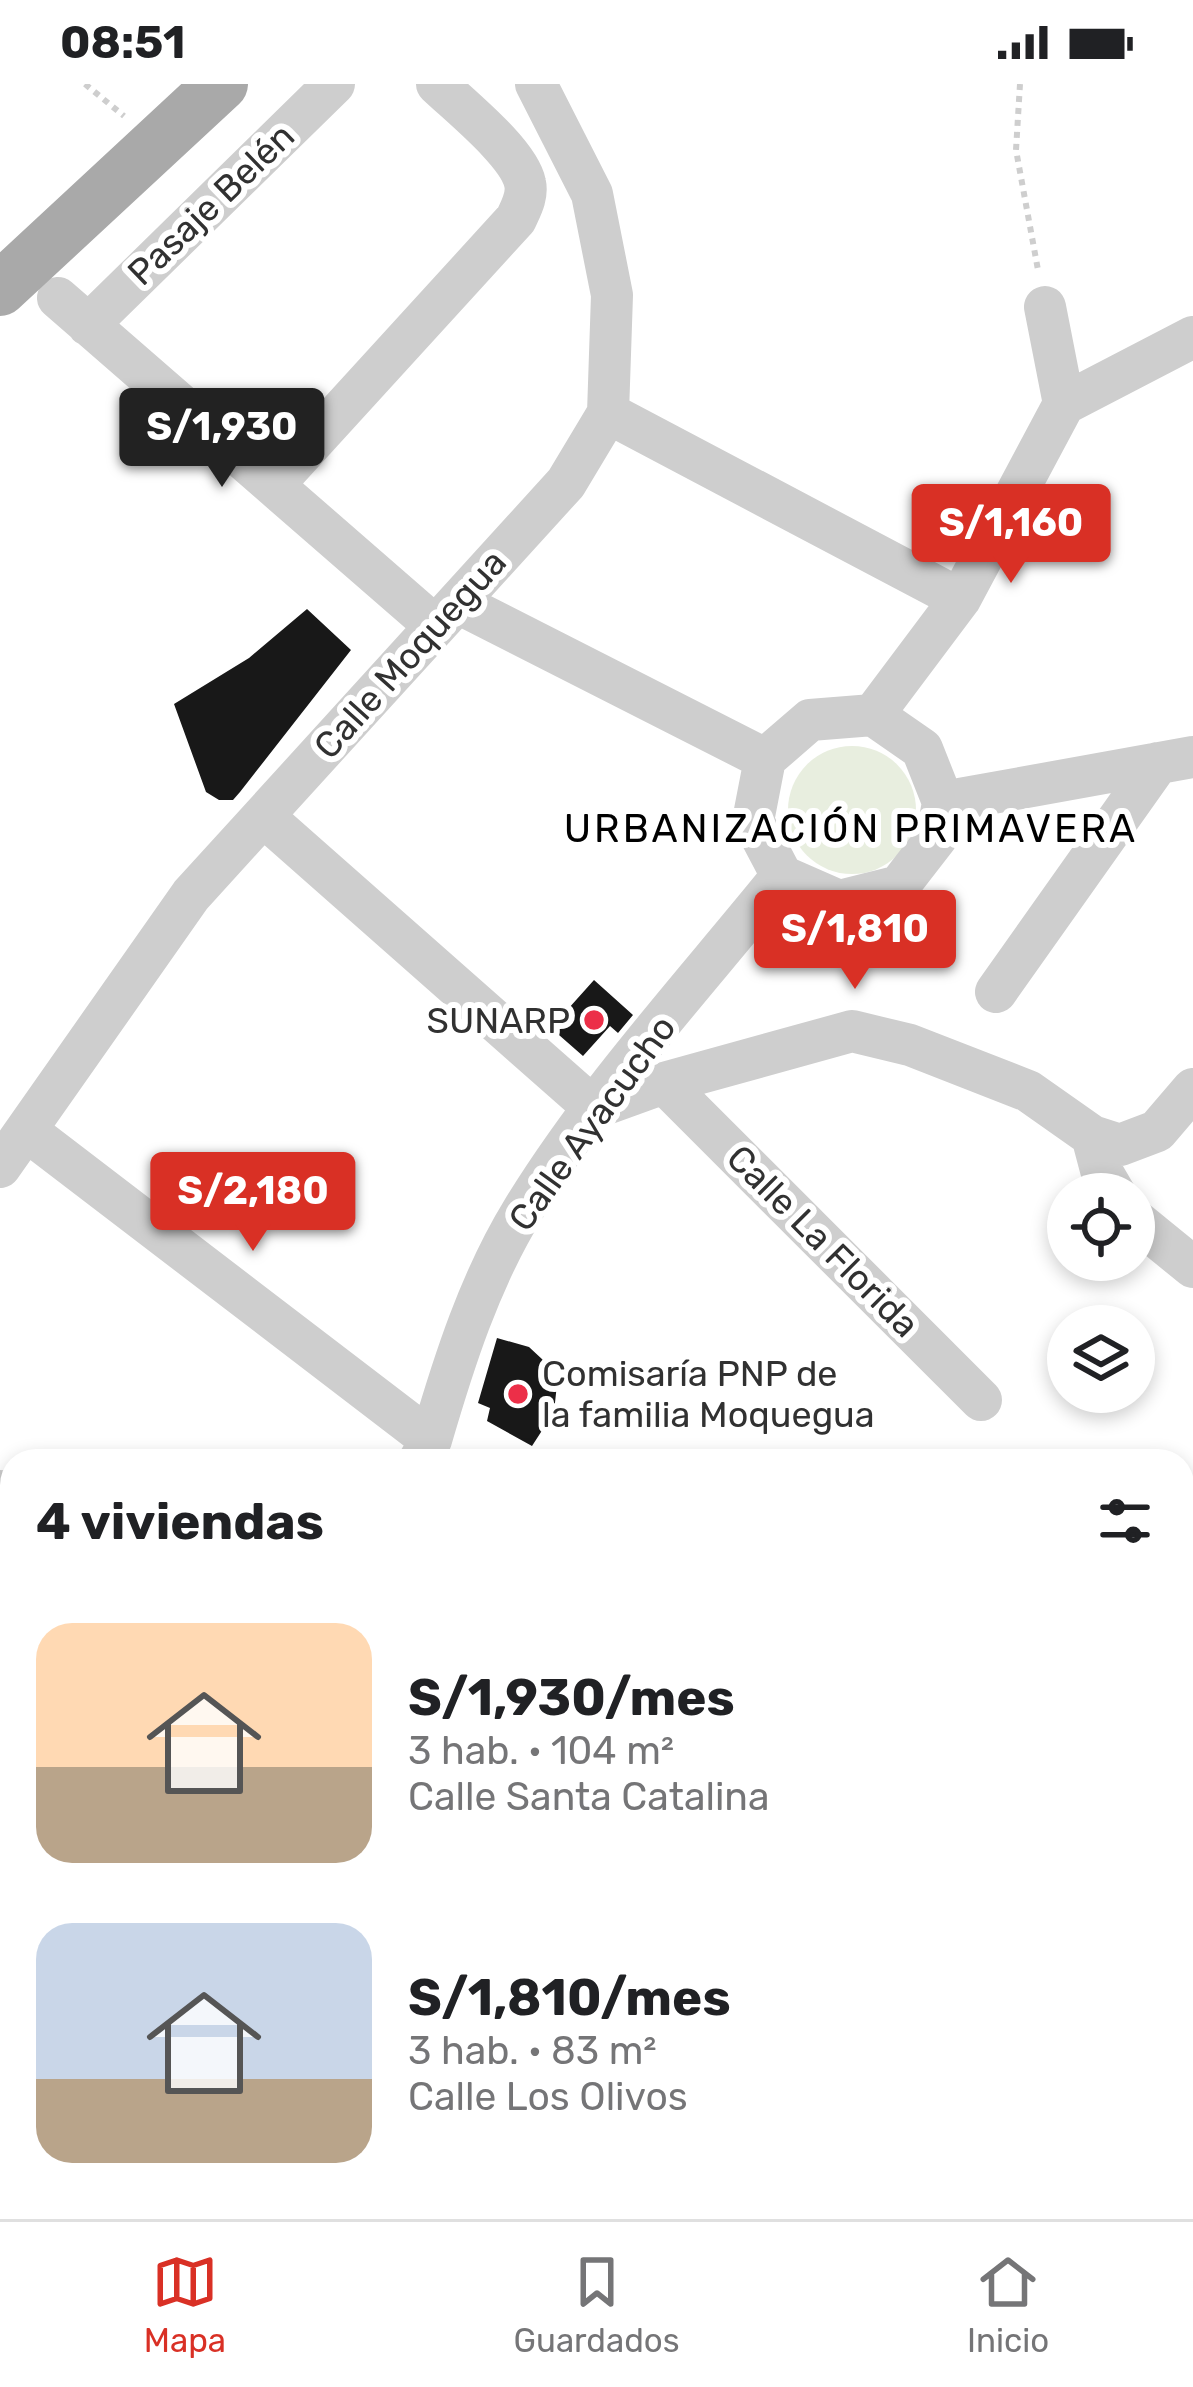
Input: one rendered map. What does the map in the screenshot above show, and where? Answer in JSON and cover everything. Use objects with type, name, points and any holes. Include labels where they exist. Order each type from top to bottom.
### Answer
[{"type":"main road","points":[[0,289],[221,84]]},
{"type":"main road","points":[[0,239],[147,102]]},
{"type":"street","name":"Pasaje Belén","points":[[275,483],[73,312],[334,84]]},
{"type":"street","points":[[437,84],[516,163],[525,182],[525,199],[516,219],[275,483],[447,615],[765,760]]},
{"type":"street","name":"Calle Moquegua","points":[[0,1167],[190,895],[566,483],[608,413],[612,295],[592,194],[536,84]]},
{"type":"street","points":[[1045,307],[1064,404]]},
{"type":"street","points":[[873,715],[960,599],[1064,404],[1193,337]]},
{"type":"street","points":[[608,413],[960,599]]},
{"type":"street","points":[[873,715],[922,749],[943,802],[937,837],[899,886],[838,901],[782,876],[753,821],[765,760],[810,720],[873,715]]},
{"type":"street","points":[[943,802],[1176,760]]},
{"type":"street","points":[[996,992],[1176,760]]},
{"type":"street","points":[[263,816],[594,1108],[664,1083],[852,1031],[910,1045],[1028,1091],[1092,1136],[1120,1145],[1157,1131],[1193,1089]]},
{"type":"street","name":"Calle Ayacucho","points":[[425,1449],[478,1298],[522,1212],[594,1108],[782,876]]},
{"type":"street","name":"Calle La Florida","points":[[664,1083],[981,1400]]},
{"type":"street","points":[[27,1131],[424,1449]]},
{"type":"street","points":[[1092,1136],[1103,1173]]},
{"type":"street","points":[[1155,1240],[1193,1267]]},
{"type":"path","points":[[85,84],[147,102]]},
{"type":"path","points":[[1020,84],[1016,151],[1045,307]]},
{"type":"green space","points":[[852,746],[877,751],[897,765],[911,785],[916,810],[911,835],[897,855],[877,869],[852,874],[827,869],[807,855],[793,835],[788,810],[793,785],[807,765],[827,751]]},
{"type":"building","points":[[307,609],[351,650],[233,800],[219,800],[206,792],[174,704],[249,658]]},
{"type":"building","name":"SUNARP","points":[[594,980],[633,1015],[618,1033],[610,1026],[583,1056],[551,1028]]},
{"type":"building","name":"Comisaría PNP de la familia Moquegua","points":[[497,1338],[529,1347],[557,1384],[554,1412],[532,1446],[487,1421],[490,1408],[478,1403]]},
{"type":"place","name":"SUNARP","points":[[594,1020]]},
{"type":"place","name":"Comisaría PNP de la familia Moquegua","points":[[518,1394]]},
{"type":"district","name":"URBANIZACIÓN PRIMAVERA","points":[[851,829]]}]
